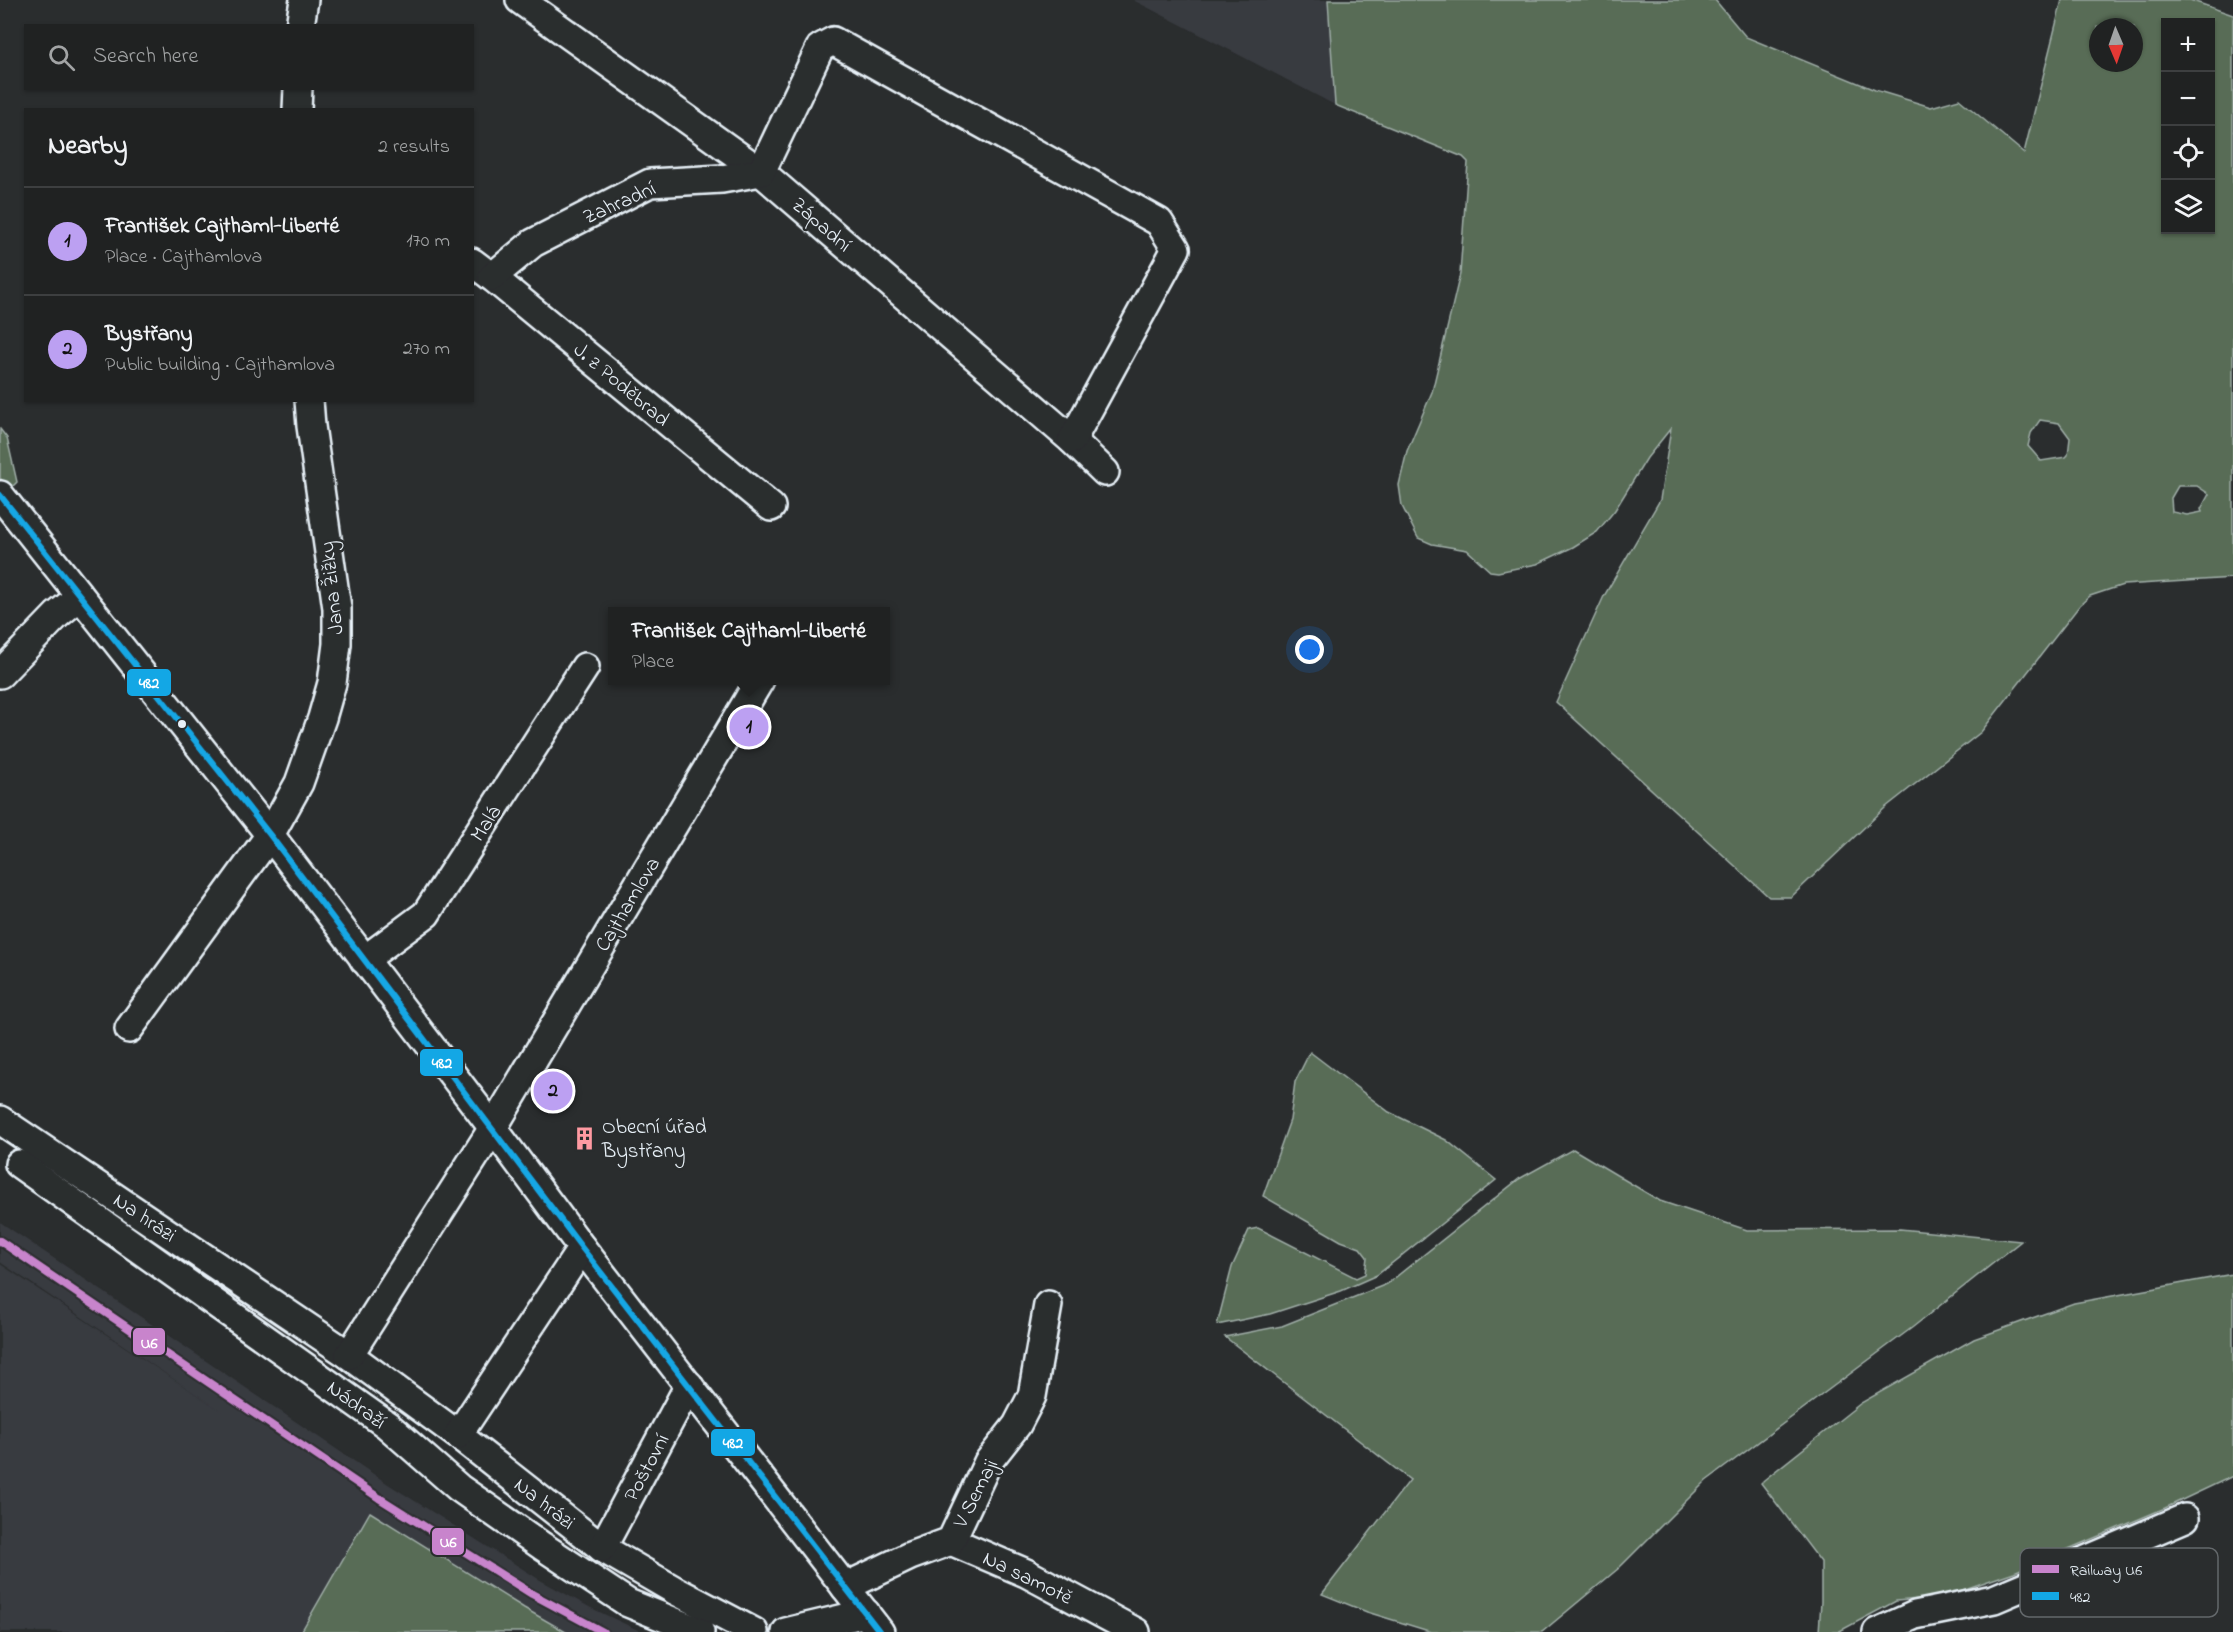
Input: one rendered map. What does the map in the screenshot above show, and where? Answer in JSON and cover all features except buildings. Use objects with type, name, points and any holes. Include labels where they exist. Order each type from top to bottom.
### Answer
[{"type":"street","points":[[300,24],[304,0]]},
{"type":"street","name":"Západní","points":[[520,0],[761,172],[1072,440],[1105,472]]},
{"type":"street","points":[[761,172],[820,48],[833,41],[1159,222],[1176,249],[1072,440]]},
{"type":"street","points":[[297,108],[298,90]]},
{"type":"street","name":"Zahradní","points":[[482,270],[650,183],[722,179],[761,172]]},
{"type":"street","name":"J. z Poděbrad","points":[[482,270],[771,507]]},
{"type":"street","name":"Jana Žižky","points":[[129,1029],[270,835],[291,799],[307,761],[332,683],[337,644],[337,608],[309,402]]},
{"type":"street","points":[[0,495],[270,835],[582,1248],[873,1623]]},
{"type":"street","points":[[0,674],[57,615],[80,596]]},
{"type":"street","name":"Malá","points":[[364,960],[426,914],[585,667]]},
{"type":"street","name":"Cajthamlova","points":[[493,1128],[758,685]]},
{"type":"street","name":"Na hrázi","points":[[0,1120],[349,1354],[602,1548],[676,1592],[754,1632]]},
{"type":"street","points":[[349,1354],[493,1128]]},
{"type":"street","name":"Nádraží","points":[[19,1164],[387,1425],[459,1488],[542,1546],[628,1603],[700,1632]]},
{"type":"street","points":[[458,1436],[582,1248]]},
{"type":"street","name":"V Semaji","points":[[845,1587],[909,1556],[951,1541],[988,1461],[1017,1425],[1032,1396],[1048,1305]]},
{"type":"street","name":"Poštovní","points":[[602,1548],[689,1385]]},
{"type":"street","points":[[2114,1548],[2185,1518]]},
{"type":"street","name":"Na samotě","points":[[951,1541],[1026,1573],[1136,1632]]},
{"type":"street","points":[[1877,1632],[1915,1615],[1994,1599],[2020,1588]]},
{"type":"street","points":[[786,1632],[873,1623]]},
{"type":"shaded area","points":[[1133,0],[1328,0],[1335,105],[1180,24]]},
{"type":"shaded area","points":[[0,1222],[388,1484],[540,1580],[642,1632],[566,1632],[370,1512],[301,1632],[0,1632],[0,1264],[224,1413],[0,1262]]},
{"type":"green space","points":[[1328,0],[1715,0],[1746,37],[1875,90],[1931,107],[1959,99],[2024,153],[2062,0],[2190,0],[2233,15],[2233,578],[2123,585],[2090,596],[2080,605],[1981,732],[1886,807],[1791,897],[1769,897],[1556,702],[1604,596],[1660,500],[1671,428],[1647,458],[1615,510],[1597,532],[1573,547],[1537,564],[1498,572],[1490,571],[1467,550],[1432,544],[1418,538],[1402,506],[1399,485],[1407,451],[1432,392],[1460,274],[1468,162],[1463,157],[1335,105]],"holes":[[[2040,420],[2059,423],[2070,438],[2066,457],[2041,461],[2028,446],[2031,433]],[[2178,486],[2197,486],[2209,494],[2201,509],[2202,512],[2187,515],[2172,512],[2171,498]]]},
{"type":"green space","points":[[0,429],[7,438],[17,482],[13,486],[6,486],[0,478]]},
{"type":"green space","points":[[1310,1052],[1389,1112],[1446,1140],[1496,1180],[1377,1275],[1341,1291],[1270,1314],[1217,1325],[1232,1267],[1249,1230],[1258,1228],[1356,1278],[1365,1274],[1367,1257],[1360,1248],[1341,1241],[1263,1196],[1290,1120],[1295,1082]]},
{"type":"green space","points":[[1573,1149],[1660,1201],[1747,1230],[1900,1229],[2021,1241],[1913,1327],[1706,1481],[1619,1568],[1542,1632],[1432,1632],[1367,1612],[1322,1594],[1410,1480],[1225,1337],[1282,1326],[1387,1284],[1519,1179]]},
{"type":"green space","points":[[2233,1274],[2233,1476],[2071,1548],[2020,1548],[2020,1569],[2014,1572],[1942,1597],[1896,1601],[1838,1632],[1819,1632],[1821,1562],[1761,1483],[1861,1403],[1974,1339],[2074,1303]]},
{"type":"green space","points":[[370,1512],[524,1608],[566,1632],[301,1632]]},
{"type":"rail line","name":"U6","points":[[0,1241],[379,1498],[532,1594],[603,1632]]},
{"type":"transit line","name":"482","points":[[0,495],[270,835],[582,1248],[880,1632]]},
{"type":"place","name":"František Cajthaml-Liberté","points":[[749,727]]},
{"type":"place","name":"Bystřany","points":[[553,1091]]},
{"type":"place","name":"Obecní úřad Bystřany","points":[[584,1138]]}]
